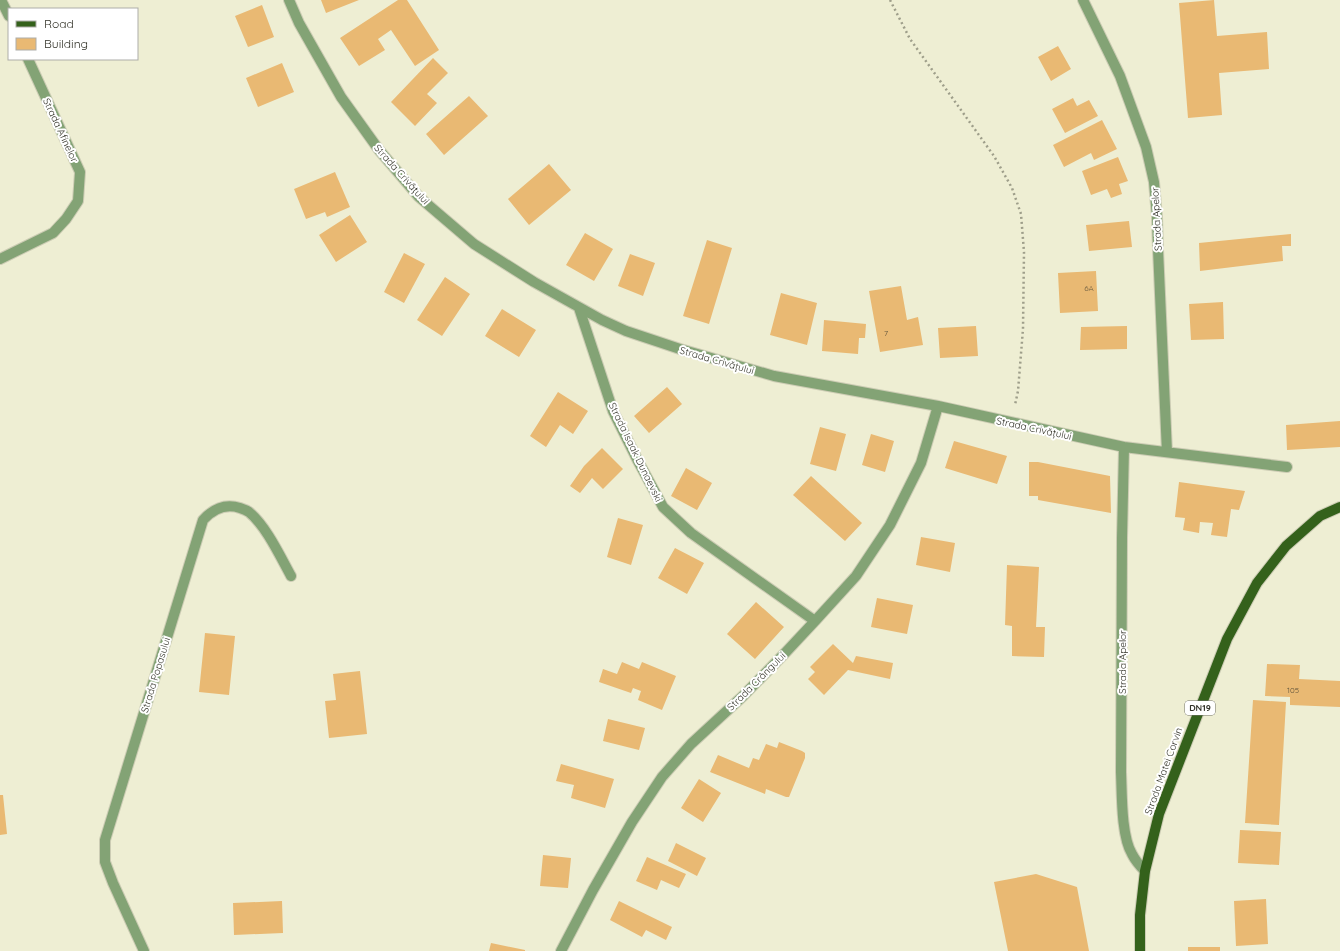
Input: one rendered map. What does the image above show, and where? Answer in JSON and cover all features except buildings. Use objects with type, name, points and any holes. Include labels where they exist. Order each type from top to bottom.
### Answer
[{"type":"main road","name":"Strada Matei Corvin","points":[[1140,951],[1140,915],[1145,871],[1159,814],[1227,639],[1257,583],[1286,546],[1320,516],[1340,507]]},
{"type":"street","points":[[1,0],[8,14]]},
{"type":"street","name":"Strada Crivățului","points":[[290,0],[299,23],[341,97],[379,150],[419,197],[474,244],[534,282],[579,308],[626,331],[680,349],[774,376],[938,406],[1124,447],[1287,467]]},
{"type":"street","name":"Strada Apelor","points":[[1083,0],[1120,76],[1146,147],[1154,182],[1157,217],[1167,452]]},
{"type":"street","name":"Strada Afinelor","points":[[0,259],[53,233],[66,219],[78,201],[80,172],[28,60]]},
{"type":"street","name":"Strada Isaak Dunaevski","points":[[579,308],[613,411],[663,507],[691,533],[815,621]]},
{"type":"street","name":"Strada Crângului","points":[[561,951],[593,890],[628,829],[662,777],[691,744],[742,696],[815,621],[856,576],[890,525],[921,463],[938,406]]},
{"type":"street","name":"Strada Apelor","points":[[1124,447],[1122,538],[1122,804],[1126,841],[1131,853],[1145,871]]},
{"type":"street","name":"Strada Popasului","points":[[144,951],[113,883],[106,862],[105,840],[203,520],[210,512],[220,507],[233,505],[248,510],[260,523],[292,576]]},
{"type":"path","points":[[890,0],[910,39],[994,156],[1012,188],[1021,214],[1024,252],[1023,329],[1018,391],[1012,423]]}]
